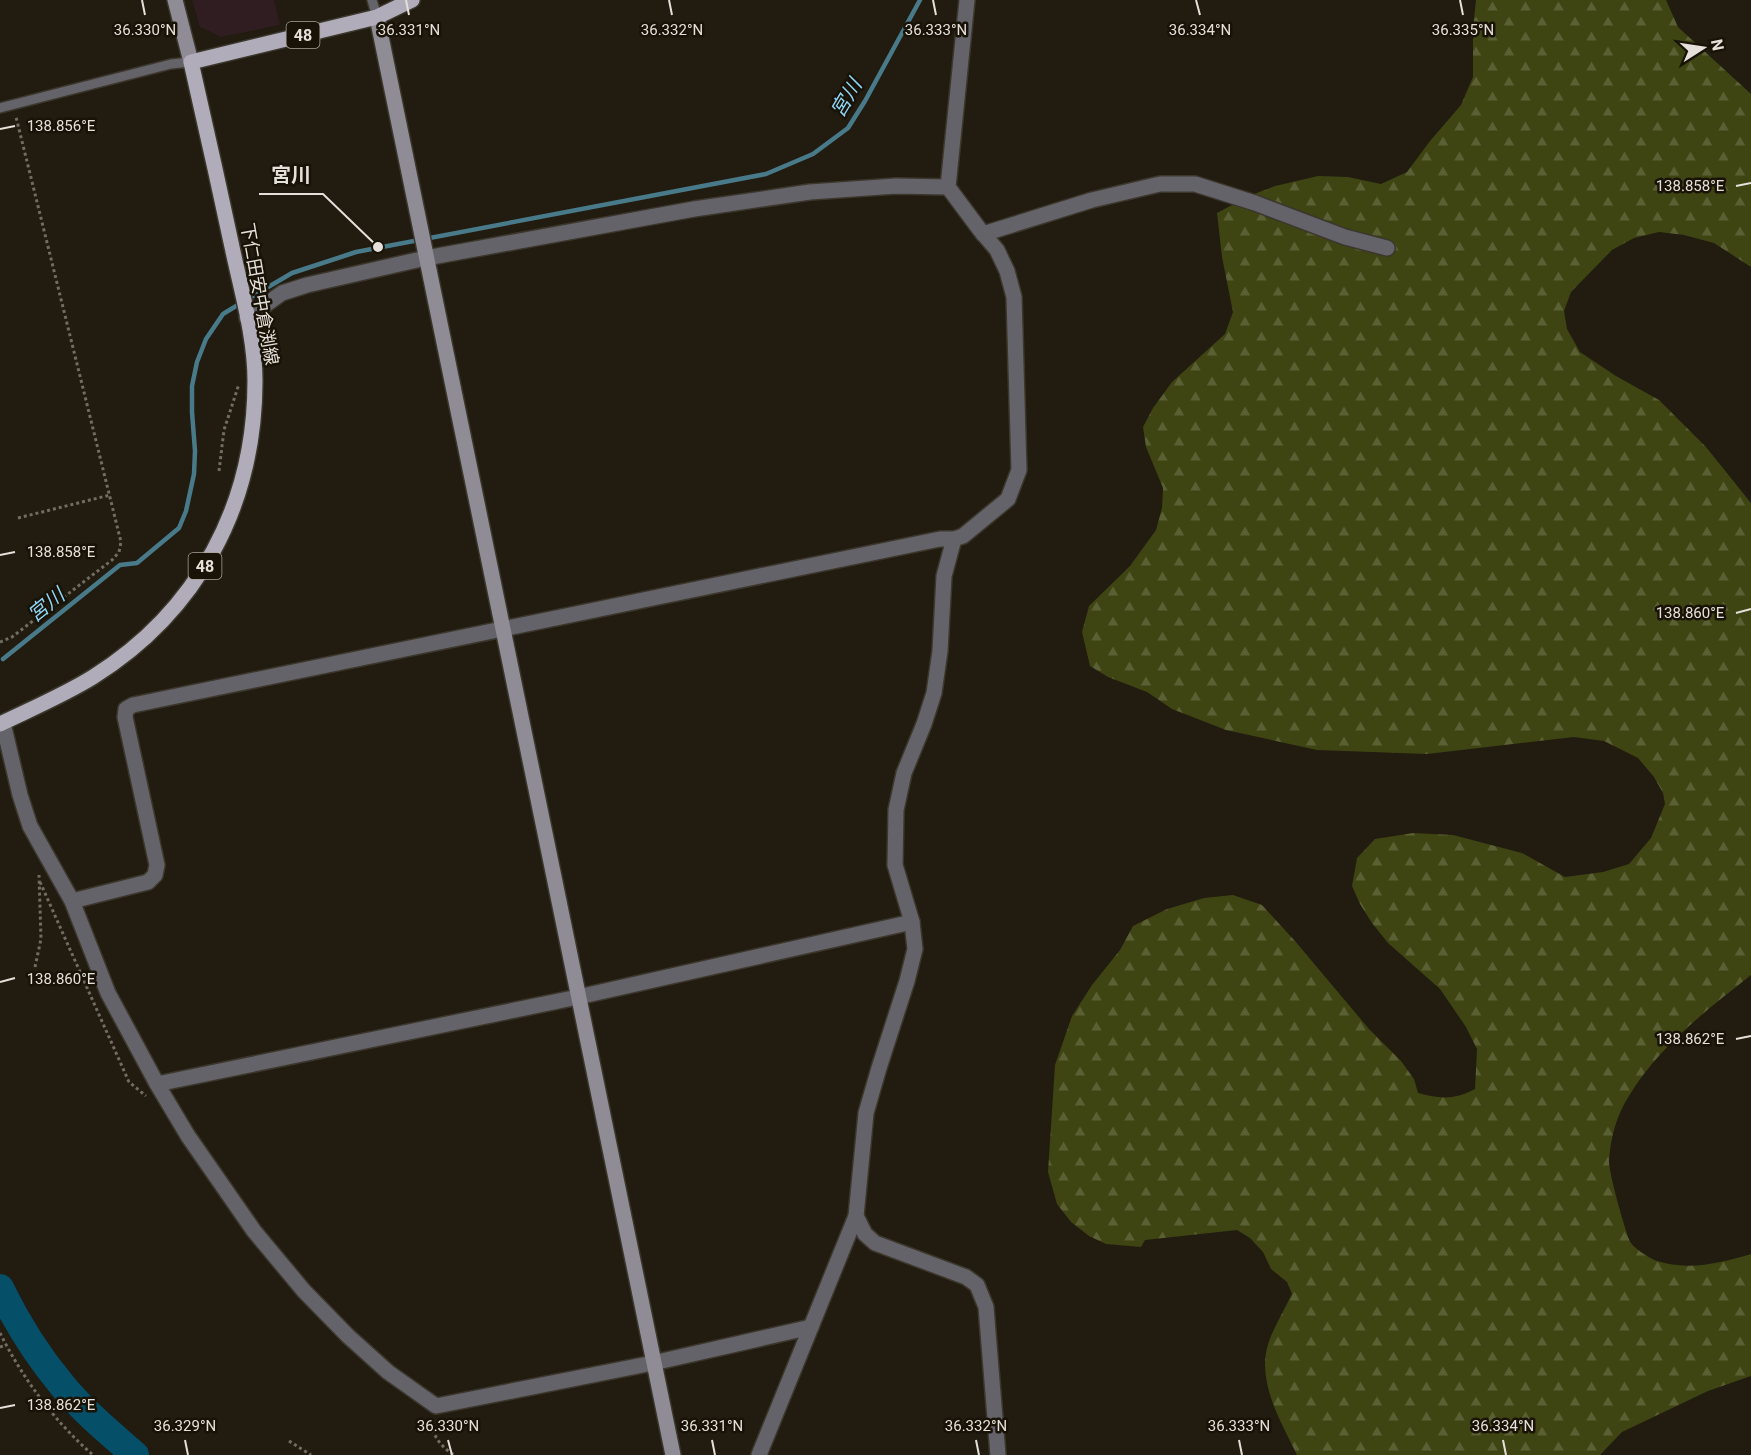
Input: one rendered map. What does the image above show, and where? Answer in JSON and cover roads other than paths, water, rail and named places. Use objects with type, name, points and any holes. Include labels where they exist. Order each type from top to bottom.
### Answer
[{"type":"main road","name":"48","points":[[191,62],[376,17],[412,0]]},
{"type":"main road","name":"下仁田安中倉渕線","points":[[1,723],[71,689],[109,666],[141,640],[186,594],[219,542],[241,485],[254,415],[254,369],[247,316],[191,62]]},
{"type":"street","points":[[175,0],[191,62]]},
{"type":"street","points":[[72,902],[148,882],[155,875],[157,864],[125,717],[126,709],[133,705],[928,541],[954,539],[963,536],[1008,499],[1018,470],[1014,297],[1007,271],[997,250],[948,187],[967,0]]},
{"type":"street","points":[[376,17],[673,1455]]},
{"type":"street","points":[[983,234],[1092,200],[1160,184],[1195,184],[1255,203],[1344,237],[1387,248]]},
{"type":"street","points":[[247,316],[282,293],[425,254],[810,192],[896,186],[948,187]]},
{"type":"street","points":[[759,1455],[856,1216],[866,1113],[908,981],[915,949],[912,922],[895,865],[896,810],[904,773],[934,693],[940,651],[944,576],[954,539]]},
{"type":"street","points":[[1,723],[30,826],[72,902],[108,993],[188,1136],[254,1231],[304,1291],[348,1336],[388,1372],[436,1406],[653,1363],[811,1327]]},
{"type":"street","points":[[157,1084],[578,997],[912,922]]},
{"type":"street","points":[[856,1216],[865,1234],[875,1243],[966,1277],[977,1285],[986,1307],[998,1455]]},
{"type":"lane","points":[[372,0],[376,17]]},
{"type":"lane","points":[[0,108],[171,64],[191,62]]},
{"type":"waterway","name":"宮川","points":[[248,299],[292,273],[356,252],[766,174],[813,154],[848,128],[920,0]]},
{"type":"waterway","name":"宮川","points":[[3,659],[120,565],[137,563],[179,528],[186,511],[194,474],[192,386],[197,362],[206,339],[223,314],[241,303]]},
{"type":"waterway","points":[[0,1288],[28,1338],[70,1395],[135,1455]]},
{"type":"place","name":"宮川","points":[[378,247]]}]
